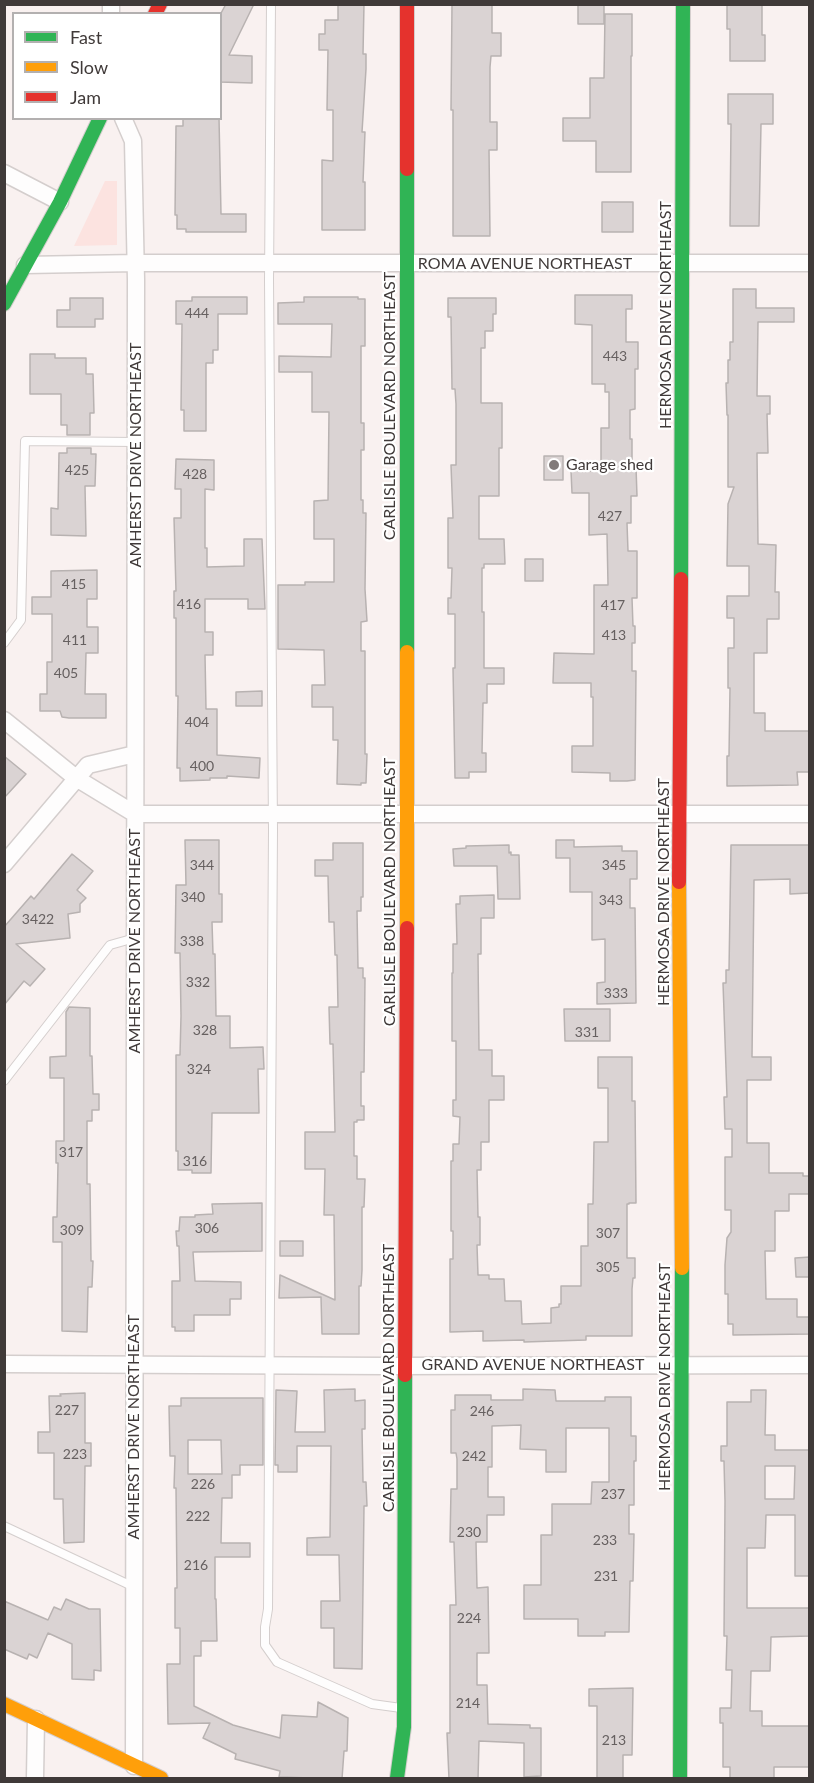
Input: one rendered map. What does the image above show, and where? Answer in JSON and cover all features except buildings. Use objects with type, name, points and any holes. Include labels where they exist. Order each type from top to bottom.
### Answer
[{"type":"street","name":"CARLISLE BOULEVARD NORTHEAST","points":[[397,1779],[404,1708],[406,1366],[407,4]]},
{"type":"street","name":"HERMOSA DRIVE NORTHEAST","points":[[680,1779],[683,4]]},
{"type":"street","points":[[4,304],[60,202],[99,120]]},
{"type":"street","name":"AMHERST DRIVE NORTHEAST","points":[[124,120],[133,141],[136,263],[135,1769]]},
{"type":"street","points":[[4,173],[60,202]]},
{"type":"street","name":"ROMA AVENUE NORTHEAST","points":[[25,265],[810,263]]},
{"type":"street","points":[[4,720],[76,778],[135,814],[810,814]]},
{"type":"street","points":[[4,864],[88,765],[135,754]]},
{"type":"street","name":"GRAND AVENUE NORTHEAST","points":[[4,1364],[810,1365]]},
{"type":"street","points":[[4,1704],[135,1769],[161,1779]]},
{"type":"street","points":[[35,1779],[36,1719]]},
{"type":"lane","points":[[271,4],[269,264],[273,815],[271,1365],[268,1609],[265,1645],[277,1662],[372,1704],[404,1708]]},
{"type":"lane","points":[[4,643],[21,620],[26,441],[136,442]]},
{"type":"lane","points":[[4,1082],[110,945],[135,938]]},
{"type":"lane","points":[[4,1526],[134,1587]]},
{"type":"shaded area","points":[[105,181],[117,181],[117,245],[74,246]]},
{"type":"traffic: fast","points":[[681,579],[683,4]]},
{"type":"traffic: fast","points":[[4,304],[60,202],[99,120]]},
{"type":"traffic: fast","points":[[407,169],[407,652]]},
{"type":"traffic: fast","points":[[680,1778],[682,1268]]},
{"type":"traffic: fast","points":[[397,1778],[404,1727],[405,1375]]},
{"type":"traffic: slow","points":[[407,652],[407,928]]},
{"type":"traffic: slow","points":[[679,882],[682,1268]]},
{"type":"traffic: slow","points":[[4,1704],[161,1778]]},
{"type":"traffic: jam","points":[[156,12],[160,4]]},
{"type":"traffic: jam","points":[[407,4],[407,169]]},
{"type":"traffic: jam","points":[[679,882],[681,579]]},
{"type":"traffic: jam","points":[[405,1375],[407,928]]},
{"type":"place","name":"Garage shed","points":[[554,465]]}]
